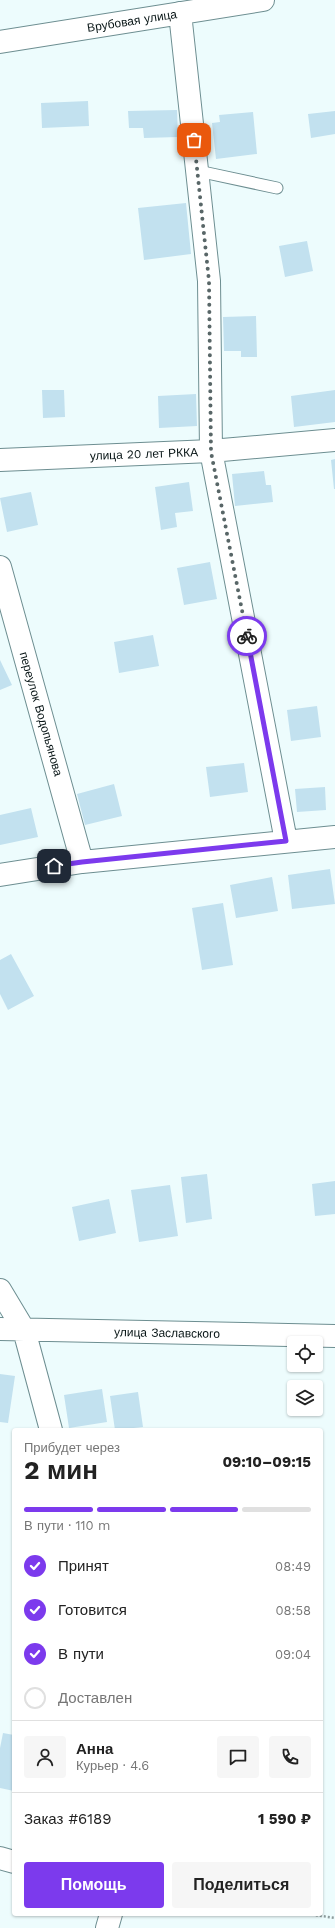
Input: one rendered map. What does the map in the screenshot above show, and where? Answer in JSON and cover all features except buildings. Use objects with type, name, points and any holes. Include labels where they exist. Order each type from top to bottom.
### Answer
[{"type":"street","name":"Врубовая улица","points":[[0,42],[263,0]]},
{"type":"street","points":[[180,13],[209,281],[211,452],[286,841]]},
{"type":"street","name":"улица 20 лет РККА","points":[[0,460],[211,452],[335,440]]},
{"type":"street","name":"переулок Водопьянова","points":[[0,567],[82,862]]},
{"type":"street","points":[[0,875],[82,862],[335,837]]},
{"type":"street","points":[[0,1290],[24,1330],[50,1428]]},
{"type":"street","name":"улица Заславского","points":[[0,1329],[335,1336]]},
{"type":"street","points":[[0,1858],[12,1861]]},
{"type":"street","points":[[107,1928],[110,1916]]},
{"type":"lane","points":[[198,171],[277,188]]},
{"type":"path","points":[[322,1916],[335,1918]]},
{"type":"way so far","points":[[194,140],[209,281],[211,452],[247,636]]},
{"type":"route","points":[[54,866],[286,841],[247,636]]}]
